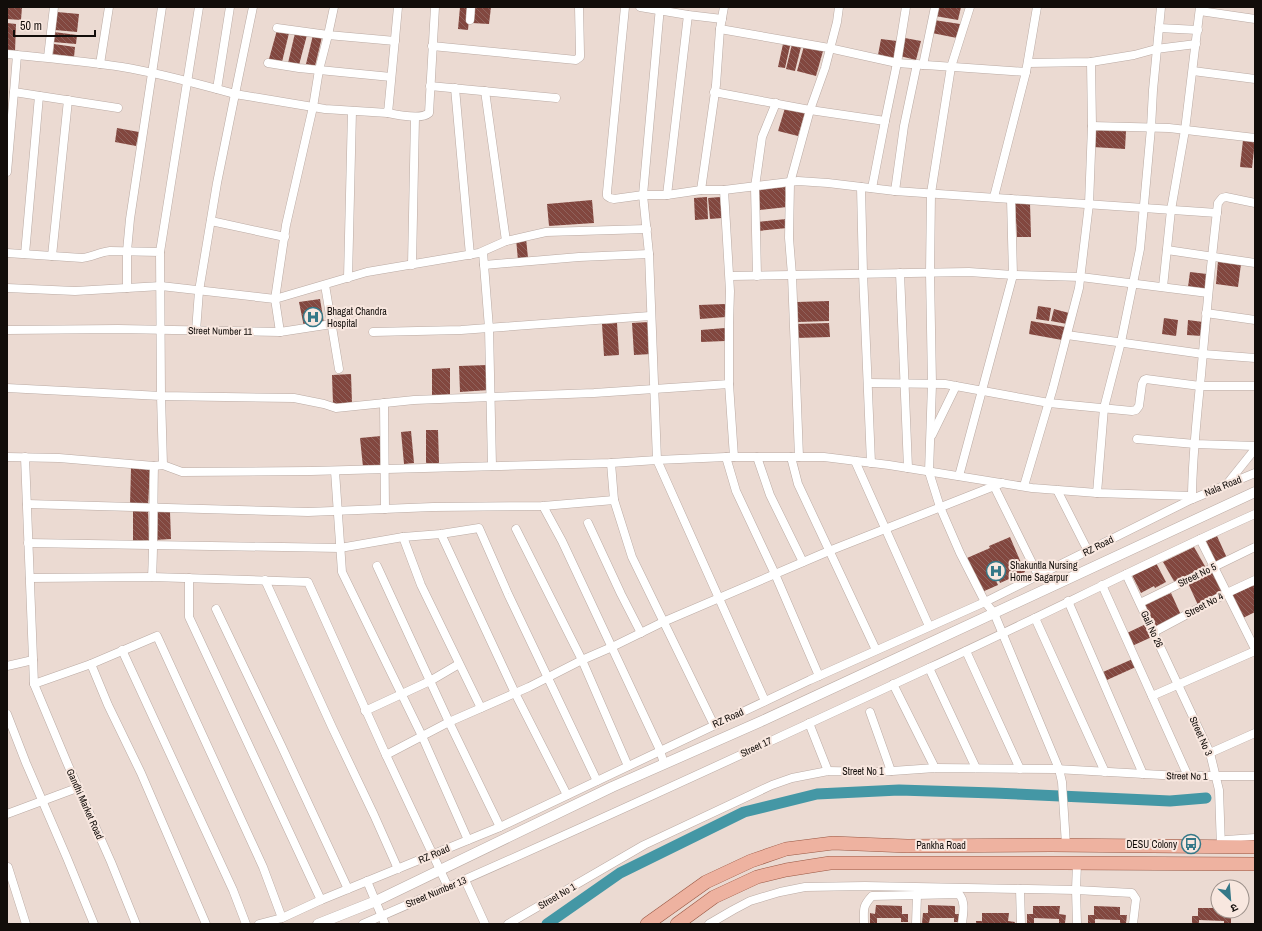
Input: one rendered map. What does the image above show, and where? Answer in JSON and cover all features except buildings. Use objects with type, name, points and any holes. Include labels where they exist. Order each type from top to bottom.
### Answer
[{"type":"main road","name":"Pankha Road","points":[[647,924],[706,882],[750,861],[786,849],[832,843],[907,846],[1223,843],[1255,847]]},
{"type":"main road","name":"Pankha Road","points":[[677,924],[714,897],[757,877],[786,870],[830,863],[1255,864]]},
{"type":"street","points":[[48,57],[54,7]]},
{"type":"street","points":[[100,64],[109,7]]},
{"type":"street","points":[[127,288],[127,251],[130,219],[162,7]]},
{"type":"street","points":[[163,465],[160,252],[186,81],[199,7]]},
{"type":"street","points":[[217,89],[230,7]]},
{"type":"street","points":[[196,331],[199,291],[211,222],[253,7]]},
{"type":"street","points":[[280,332],[275,299],[284,237],[313,107],[319,70],[334,7]]},
{"type":"street","points":[[388,114],[398,7]]},
{"type":"street","points":[[7,54],[48,57],[124,67],[235,94],[325,109],[415,117],[425,116],[429,113],[435,7]]},
{"type":"street","points":[[470,20],[472,7]]},
{"type":"street","points":[[432,46],[576,60],[580,57],[579,7]]},
{"type":"street","points":[[626,7],[607,192],[607,196],[614,199],[643,195],[667,195],[701,190],[724,190],[798,182],[1011,199],[1217,213]]},
{"type":"street","points":[[640,7],[722,19]]},
{"type":"street","points":[[701,190],[714,92],[720,29],[724,7]]},
{"type":"street","points":[[839,7],[837,22],[810,110],[790,183],[789,238],[792,275],[795,457],[798,484],[876,650]]},
{"type":"street","points":[[872,188],[897,63],[906,7]]},
{"type":"street","points":[[895,190],[904,126],[935,7]]},
{"type":"street","points":[[970,7],[952,66],[931,193],[930,273],[932,384],[929,472],[940,507],[960,553],[985,602],[994,613],[1059,769],[1062,782],[1066,845]]},
{"type":"street","points":[[994,197],[1028,63],[1036,7]]},
{"type":"street","points":[[1097,493],[1104,408],[1121,342],[1140,249],[1151,128],[1156,49],[1161,7]]},
{"type":"street","points":[[659,9],[643,195],[649,254],[650,316],[655,389],[657,460],[718,598],[766,701]]},
{"type":"street","points":[[1163,287],[1171,210],[1186,130],[1200,9],[1255,19]]},
{"type":"street","points":[[667,195],[688,15]]},
{"type":"street","points":[[277,28],[328,35],[395,41]]},
{"type":"street","points":[[1159,28],[1198,30]]},
{"type":"street","points":[[720,29],[829,48],[897,63],[1026,72]]},
{"type":"street","points":[[1028,63],[1091,62],[1134,55],[1156,49],[1196,44]]},
{"type":"street","points":[[7,172],[17,55]]},
{"type":"street","points":[[1024,486],[1049,403],[1081,277],[1089,204],[1092,126],[1091,62]]},
{"type":"street","points":[[268,63],[391,77]]},
{"type":"street","points":[[1193,71],[1255,79]]},
{"type":"street","points":[[430,86],[556,98]]},
{"type":"street","points":[[455,88],[470,255]]},
{"type":"street","points":[[485,91],[506,241]]},
{"type":"street","points":[[14,92],[118,108]]},
{"type":"street","points":[[714,92],[810,110],[885,121]]},
{"type":"street","points":[[25,254],[39,96]]},
{"type":"street","points":[[52,256],[68,100]]},
{"type":"street","points":[[757,276],[755,187],[762,137],[776,103]]},
{"type":"street","points":[[348,278],[352,111]]},
{"type":"street","points":[[412,265],[415,117]]},
{"type":"street","points":[[1092,126],[1186,130],[1255,138]]},
{"type":"street","points":[[861,187],[871,463]]},
{"type":"street","points":[[724,190],[730,276],[730,457],[736,491],[775,574],[819,676]]},
{"type":"street","points":[[7,457],[59,458],[154,466],[163,465],[182,472],[335,471],[611,463],[730,457],[824,457],[1058,490],[1192,498],[1206,314],[1218,203],[1222,198],[1226,197],[1255,203]]},
{"type":"street","points":[[958,476],[1013,275],[1011,199]]},
{"type":"street","points":[[211,222],[284,237]]},
{"type":"street","points":[[7,288],[75,291],[161,286],[275,299],[367,272],[483,252],[506,241],[546,232],[647,229]]},
{"type":"street","points":[[1167,250],[1255,263]]},
{"type":"street","points":[[7,253],[82,258],[102,252],[160,252]]},
{"type":"street","points":[[483,252],[489,328],[492,466]]},
{"type":"street","points":[[484,265],[579,257],[649,254]]},
{"type":"street","points":[[730,276],[969,272],[1081,277],[1208,293]]},
{"type":"street","points":[[900,273],[908,468]]},
{"type":"street","points":[[325,285],[339,369]]},
{"type":"street","points":[[1206,314],[1255,320]]},
{"type":"street","points":[[373,332],[489,328],[650,316]]},
{"type":"street","name":"Street Number 11","points":[[7,330],[118,329],[280,332],[332,324]]},
{"type":"street","points":[[1067,335],[1203,354],[1255,358]]},
{"type":"street","points":[[868,383],[945,384],[1049,403],[1132,410],[1136,410],[1139,406],[1142,384],[1146,379],[1200,386],[1255,386]]},
{"type":"street","points":[[7,388],[161,396],[294,398],[336,408],[414,400],[594,393],[729,384]]},
{"type":"street","points":[[930,439],[956,386]]},
{"type":"street","points":[[384,403],[385,509]]},
{"type":"street","points":[[1137,439],[1255,448]]},
{"type":"street","points":[[1225,486],[1255,448]]},
{"type":"street","points":[[25,457],[34,684],[91,664],[157,636],[262,867],[282,918]]},
{"type":"street","points":[[757,457],[770,495],[803,562]]},
{"type":"street","points":[[856,461],[929,626]]},
{"type":"street","points":[[611,463],[614,500],[632,557],[714,725]]},
{"type":"street","points":[[152,577],[154,545],[152,507],[154,466]]},
{"type":"street","points":[[335,471],[342,572],[422,736],[468,840]]},
{"type":"street","name":"Nala Road","points":[[1192,498],[1255,473]]},
{"type":"street","points":[[386,755],[449,722],[549,678],[582,660],[663,622],[829,551],[1002,483]]},
{"type":"street","points":[[994,486],[1038,575]]},
{"type":"street","points":[[1058,490],[1088,551]]},
{"type":"street","points":[[318,924],[376,901],[612,787],[771,717],[1255,492]]},
{"type":"street","name":"RZ Road","points":[[259,924],[282,918],[321,900],[500,827],[819,676],[985,602],[1192,498]]},
{"type":"street","points":[[27,504],[308,512],[433,506],[543,506],[614,500]]},
{"type":"street","points":[[543,506],[562,541],[612,647],[660,750],[664,764]]},
{"type":"street","name":"Street 17","points":[[510,861],[966,651],[1068,601],[1255,514]]},
{"type":"street","points":[[588,523],[641,633]]},
{"type":"street","points":[[28,543],[340,548],[403,537],[441,534],[479,528],[508,594],[597,780]]},
{"type":"street","points":[[516,529],[582,660],[628,766]]},
{"type":"street","points":[[441,534],[515,693],[567,795]]},
{"type":"street","points":[[403,537],[421,585],[481,708]]},
{"type":"street","points":[[1152,696],[1255,650],[1200,539]]},
{"type":"street","name":"Street No 5","points":[[1140,603],[1255,547]]},
{"type":"street","points":[[377,566],[449,722],[500,827]]},
{"type":"street","name":"Gali No 26","points":[[1126,574],[1154,632],[1177,685]]},
{"type":"street","points":[[30,578],[152,577],[308,582],[365,711],[448,887]]},
{"type":"street","points":[[189,578],[189,617],[321,900]]},
{"type":"street","points":[[265,580],[398,869]]},
{"type":"street","name":"Street No 4","points":[[1154,632],[1227,593],[1255,580]]},
{"type":"street","points":[[1102,585],[1188,776]]},
{"type":"street","points":[[1068,601],[1143,774]]},
{"type":"street","points":[[216,609],[348,889]]},
{"type":"street","points":[[1035,618],[1104,772]]},
{"type":"street","points":[[122,650],[233,890],[246,924]]},
{"type":"street","points":[[966,651],[1020,769]]},
{"type":"street","points":[[7,666],[33,660]]},
{"type":"street","points":[[91,664],[108,705],[141,773],[206,924]]},
{"type":"street","points":[[365,711],[430,681],[459,664]]},
{"type":"street","points":[[929,668],[976,768]]},
{"type":"street","name":"Gandhi Market Road","points":[[34,684],[77,788],[111,862],[136,924]]},
{"type":"street","points":[[893,684],[935,768]]},
{"type":"street","name":"Street No 3","points":[[1177,685],[1210,753],[1219,790],[1219,816],[1223,843]]},
{"type":"street","points":[[870,712],[891,771]]},
{"type":"street","points":[[7,714],[26,764],[94,924]]},
{"type":"street","points":[[809,723],[828,771]]},
{"type":"street","points":[[1210,753],[1255,733]]},
{"type":"street","name":"Street No 1","points":[[508,924],[644,845],[772,785],[792,778],[828,771],[891,771],[935,768],[1059,769],[1188,776],[1255,776]]},
{"type":"street","points":[[7,814],[77,788]]},
{"type":"street","points":[[1223,843],[1255,838]]},
{"type":"street","name":"Street Number 13","points":[[363,924],[383,920],[448,887],[510,861]]},
{"type":"street","points":[[1077,863],[1077,924]]},
{"type":"street","points":[[8,866],[26,924]]},
{"type":"street","points":[[465,880],[485,924]]},
{"type":"street","points":[[367,881],[383,920]]},
{"type":"street","points":[[709,924],[750,902],[780,892],[805,888],[865,886],[1076,890],[1132,893],[1136,898],[1133,924]]},
{"type":"street","points":[[1020,889],[1020,924]]},
{"type":"street","points":[[864,924],[864,907],[872,896],[959,894],[963,903],[962,924]]},
{"type":"street","points":[[916,924],[917,895]]},
{"type":"waterway","points":[[547,924],[620,873],[744,812],[817,794],[899,790],[1170,801],[1206,798]]},
{"type":"place","name":"Bhagat Chandra Hospital","points":[[313,317]]},
{"type":"place","name":"Shakuntla Nursing Home Sagarpur","points":[[996,571]]},
{"type":"place","name":"DESU Colony","points":[[1191,844]]}]
